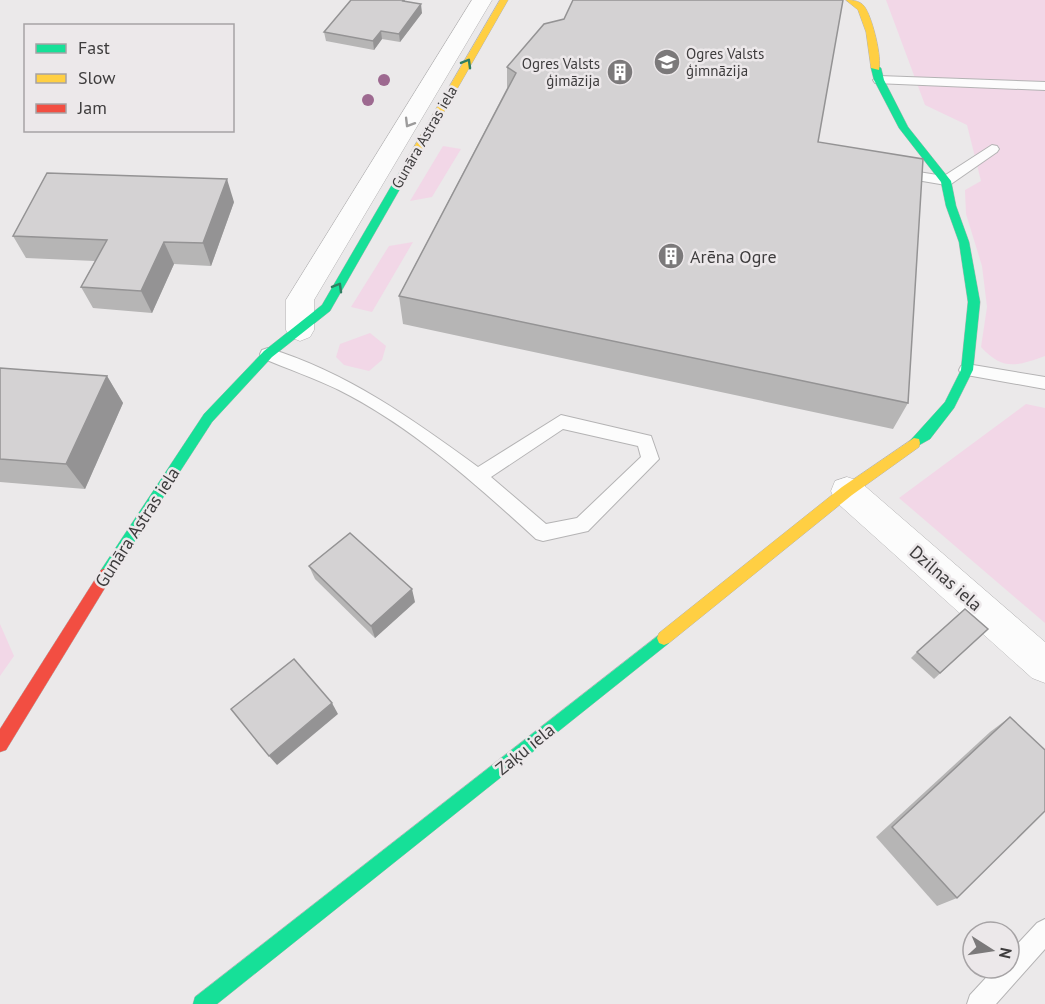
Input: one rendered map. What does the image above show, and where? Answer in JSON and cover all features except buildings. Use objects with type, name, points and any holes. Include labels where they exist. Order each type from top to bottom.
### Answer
[{"type":"street","name":"Gunāra Astras iela","points":[[300,330],[300,300],[482,0]]},
{"type":"street","name":"Gunāra Astras iela","points":[[0,744],[83,610],[208,418],[268,354],[326,308],[504,0]]},
{"type":"street","points":[[850,0],[862,9],[870,32],[879,80],[904,128],[946,181],[951,206],[964,242],[974,302],[967,370]]},
{"type":"street","name":"Zaķu iela","points":[[202,1004],[346,888],[461,801],[847,491],[925,435],[950,405],[967,370]]},
{"type":"street","name":"Dzilnas iela","points":[[847,491],[1045,666]]},
{"type":"lane","points":[[879,80],[1045,86]]},
{"type":"lane","points":[[888,171],[946,181],[992,149]]},
{"type":"lane","points":[[268,354],[345,386],[393,414],[478,476],[543,533],[582,525],[650,459],[645,441],[561,422],[478,476]]},
{"type":"lane","points":[[967,370],[1045,383]]},
{"type":"lane","points":[[979,1004],[1045,931]]},
{"type":"shaded area","points":[[886,0],[1045,0],[1045,356],[1011,364],[996,360],[981,347],[987,307],[982,266],[966,214],[965,190],[981,181],[967,125],[925,105]]},
{"type":"shaded area","points":[[443,146],[461,149],[432,197],[410,201]]},
{"type":"shaded area","points":[[413,242],[372,312],[351,307],[389,246]]},
{"type":"shaded area","points":[[370,333],[386,346],[382,360],[369,371],[344,365],[336,357],[340,344]]},
{"type":"shaded area","points":[[1026,404],[1045,408],[1045,623],[899,498]]},
{"type":"shaded area","points":[[0,624],[14,656],[0,676]]},
{"type":"traffic: fast","points":[[876,68],[879,80],[904,128],[946,181],[951,206],[964,242],[974,302],[967,370],[950,405],[925,435],[914,443]]},
{"type":"traffic: fast","points":[[106,574],[208,418],[268,354],[326,308],[412,159]]},
{"type":"traffic: fast","points":[[202,1004],[664,638]]},
{"type":"traffic: slow","points":[[412,159],[504,0]]},
{"type":"traffic: slow","points":[[850,0],[862,9],[870,32],[876,68]]},
{"type":"traffic: slow","points":[[664,638],[847,491],[914,443]]},
{"type":"traffic: jam","points":[[0,744],[106,574]]},
{"type":"place","name":"Ogres Valsts ģimnāzija","points":[[667,62]]},
{"type":"place","name":"Ogres Valsts ģimāzija","points":[[620,72]]},
{"type":"place","name":"Arēna Ogre","points":[[671,256]]}]
